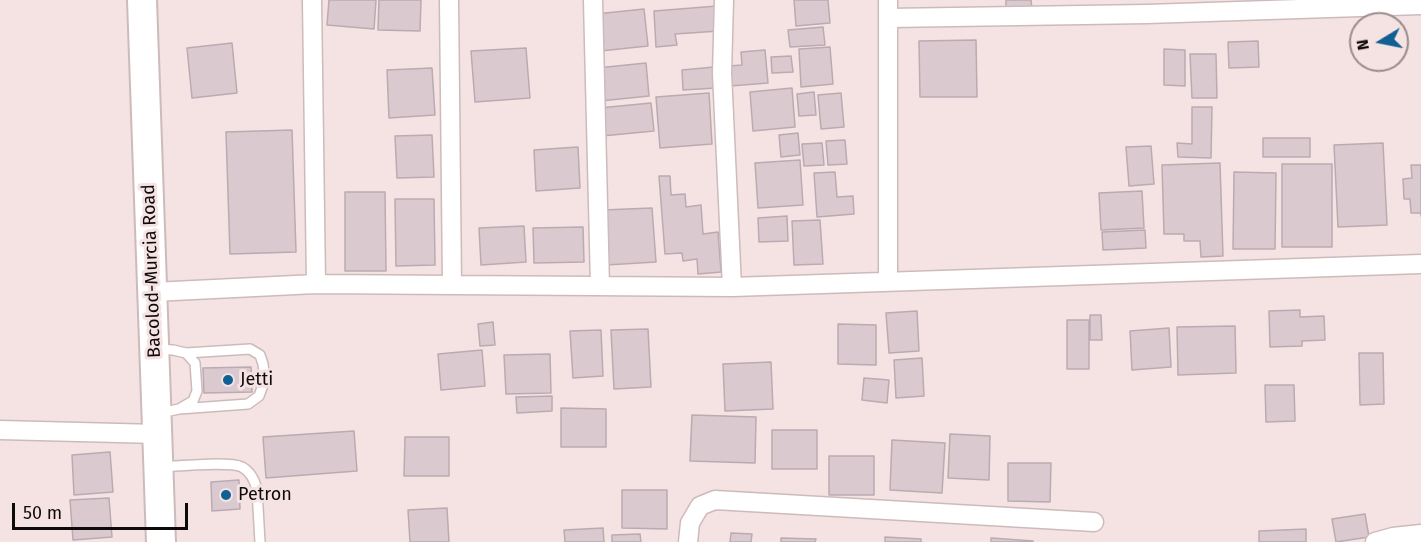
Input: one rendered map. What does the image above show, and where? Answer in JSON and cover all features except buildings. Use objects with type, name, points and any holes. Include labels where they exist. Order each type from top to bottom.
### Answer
[{"type":"main road","name":"Bacolod-Murcia Road","points":[[142,0],[155,349],[164,419],[159,467],[161,542]]},
{"type":"street","points":[[312,0],[316,284]]},
{"type":"street","points":[[449,0],[452,285]]},
{"type":"street","points":[[592,0],[600,286]]},
{"type":"street","points":[[724,0],[722,73],[732,286]]},
{"type":"street","points":[[888,280],[888,9],[1384,3],[1421,5]]},
{"type":"street","points":[[153,292],[316,284],[732,286],[1421,264]]},
{"type":"street","points":[[0,430],[164,419]]},
{"type":"street","points":[[688,542],[690,524],[700,506],[715,500],[1094,522]]},
{"type":"street","points":[[1375,542],[1393,537],[1421,534]]},
{"type":"lane","points":[[155,349],[186,352],[250,349],[260,356],[264,373],[259,396],[248,404],[164,419]]},
{"type":"lane","points":[[164,419],[193,401],[197,391],[195,363],[186,352]]},
{"type":"lane","points":[[159,467],[230,464],[245,469],[255,482],[257,490],[260,542]]},
{"type":"place","name":"Jetti","points":[[228,380]]},
{"type":"place","name":"Petron","points":[[226,495]]}]
